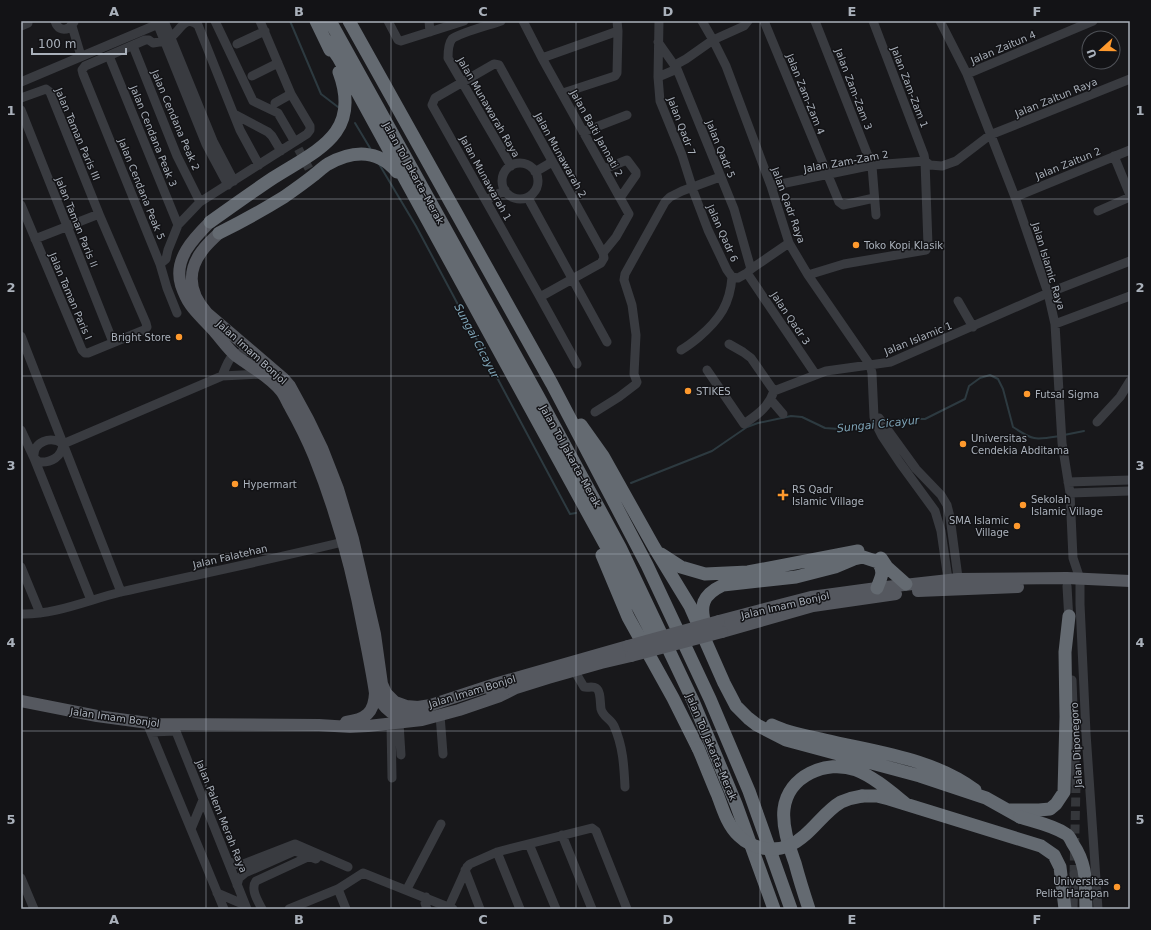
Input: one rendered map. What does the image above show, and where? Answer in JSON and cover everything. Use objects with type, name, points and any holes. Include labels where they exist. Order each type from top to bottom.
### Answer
[{"type":"highway","points":[[316,21],[338,57],[567,474],[654,638],[693,700]]},
{"type":"highway","name":"Jalan Tol Jakarta–Merak","points":[[330,21],[620,547],[693,700],[736,804],[774,909]]},
{"type":"highway","name":"Jalan Tol Jakarta–Merak","points":[[349,21],[552,384],[647,565],[710,699],[748,791],[791,909]]},
{"type":"highway","points":[[210,222],[274,178],[317,152],[328,142],[341,123],[346,108],[344,85],[327,41]]},
{"type":"highway","points":[[219,233],[260,212],[297,188],[328,164],[348,156],[364,153],[377,156],[392,166],[409,186]]},
{"type":"highway","points":[[552,384],[603,456],[654,547],[690,606],[724,683],[736,706],[748,718],[757,725],[786,740],[920,776],[986,798]]},
{"type":"highway","points":[[567,474],[628,617],[673,698],[698,748],[726,818],[733,830],[744,840],[762,849],[775,850],[785,848],[804,836],[840,803],[850,798],[877,796],[1041,846],[1054,855],[1060,868],[1064,909]]},
{"type":"highway","points":[[654,547],[666,558],[681,567],[705,574],[748,572],[866,550],[874,552],[880,556],[887,567],[906,584]]},
{"type":"highway","points":[[882,587],[882,568],[878,562],[863,557],[835,567],[796,577],[723,585],[715,589],[707,596],[703,603],[702,609],[710,639],[728,678],[738,696],[755,717],[781,729],[906,759],[934,768],[963,781],[986,798],[1020,817],[1057,829],[1068,835],[1083,861],[1085,873],[1086,909]]},
{"type":"highway","points":[[882,587],[887,567]]},
{"type":"highway","points":[[1008,810],[1039,810],[1050,808],[1056,804],[1064,792],[1066,717],[1065,652],[1069,616]]},
{"type":"highway","points":[[809,909],[784,825],[784,810],[787,796],[798,780],[805,775],[816,771],[832,768],[854,770],[863,773],[879,783],[906,804]]},
{"type":"main road","name":"Jalan Imam Bonjol","points":[[210,222],[196,236],[187,248],[182,260],[180,271],[181,283],[193,310],[234,354],[263,374],[281,391],[305,432],[330,481],[343,542],[357,596],[375,693]]},
{"type":"main road","name":"Jalan Imam Bonjol","points":[[219,233],[202,250],[193,267],[193,291],[201,306],[207,313],[279,374],[290,386],[308,419],[353,539],[375,634],[382,684],[386,693],[394,702],[400,705],[418,707],[430,705],[574,670],[630,651]]},
{"type":"main road","points":[[1080,583],[1130,581]]},
{"type":"main road","name":"Jalan Imam Bonjol","points":[[720,627],[811,597],[906,584],[954,585],[1067,582],[1080,583]]},
{"type":"main road","points":[[1080,583],[1130,589]]},
{"type":"main road","name":"Jalan Imam Bonjol","points":[[21,701],[149,728],[319,725],[350,727],[395,724],[422,720],[440,715],[500,696],[517,684],[630,651],[720,627],[813,606],[954,585]]},
{"type":"main road","points":[[375,693],[383,706],[392,714],[399,716],[418,714],[456,704],[517,684]]},
{"type":"main road","points":[[319,725],[353,721],[363,718],[374,704],[375,693]]},
{"type":"street","points":[[21,26],[28,23],[27,21]]},
{"type":"street","points":[[56,21],[58,27],[63,29],[71,26],[79,58]]},
{"type":"street","points":[[109,56],[145,40],[149,40],[153,43],[168,39],[176,34],[180,25],[188,21],[194,22],[198,25],[240,130],[259,165]]},
{"type":"street","points":[[215,21],[252,99],[278,113],[292,137]]},
{"type":"street","points":[[160,264],[166,259],[178,225],[200,202],[307,134],[310,130],[310,126],[291,94],[260,21]]},
{"type":"street","points":[[388,21],[400,41],[464,21]]},
{"type":"street","points":[[430,21],[430,32]]},
{"type":"street","name":"Jalan Munawarah Raya","points":[[500,21],[459,35],[452,40],[448,47],[448,58],[511,166]]},
{"type":"street","name":"Jalan Baiti Jannati 2","points":[[523,21],[629,214],[616,237],[603,253]]},
{"type":"street","points":[[563,94],[617,74],[617,21]]},
{"type":"street","name":"Jalan Qadr 7","points":[[659,21],[658,77],[660,101],[682,155],[693,190]]},
{"type":"street","name":"Jalan Qadr Raya","points":[[702,21],[726,66],[771,186],[789,243],[808,275],[870,365],[875,414],[882,436],[935,512],[954,585]]},
{"type":"street","points":[[658,77],[676,67],[713,40],[744,26],[748,21]]},
{"type":"street","name":"Jalan Zam-Zam 4","points":[[764,21],[839,202],[841,205],[874,198]]},
{"type":"street","name":"Jalan Zam-Zam 3","points":[[815,21],[872,166],[876,215]]},
{"type":"street","name":"Jalan Zam-Zam 1","points":[[808,275],[844,264],[926,250],[928,245],[924,155],[873,21]]},
{"type":"street","name":"Jalan Islamic Raya","points":[[940,21],[967,74],[1015,197],[1048,293],[1055,324],[1062,443],[1070,493],[1073,558],[1080,583]]},
{"type":"street","name":"Jalan Zaitun 4","points":[[967,74],[1093,21]]},
{"type":"street","points":[[21,82],[163,22],[168,39],[203,126],[206,144],[231,183]]},
{"type":"street","points":[[237,44],[265,31]]},
{"type":"street","points":[[542,58],[618,31]]},
{"type":"street","name":"Jalan Qadr 5","points":[[658,42],[676,67],[734,209],[749,271]]},
{"type":"street","name":"Jalan Cendana Peak 2","points":[[133,46],[177,156],[200,202]]},
{"type":"street","name":"Jalan Cendana Peak 5","points":[[109,56],[85,66],[82,70],[83,74],[160,264],[167,288],[177,313]]},
{"type":"street","name":"Jalan Cendana Peak 3","points":[[109,56],[178,225]]},
{"type":"street","points":[[252,76],[278,63]]},
{"type":"street","name":"Jalan Munawarah 2","points":[[462,82],[494,64],[499,65],[603,253]]},
{"type":"street","name":"Jalan Zaitun Raya","points":[[925,161],[930,165],[942,166],[956,161],[990,135],[1130,79]]},
{"type":"street","name":"Jalan Munawarah 1","points":[[462,82],[435,98],[432,105],[487,200],[578,364]]},
{"type":"street","name":"Jalan Taman Paris III","points":[[21,98],[46,89],[50,92],[99,214],[147,327],[144,330],[114,342]]},
{"type":"street","points":[[275,103],[291,94]]},
{"type":"street","name":"Jalan Taman Paris II","points":[[21,110],[114,342]]},
{"type":"street","points":[[234,114],[268,132],[281,151]]},
{"type":"street","points":[[583,132],[627,115]]},
{"type":"street","name":"Jalan Zaitun 2","points":[[1015,197],[1130,150]]},
{"type":"street","points":[[1098,211],[1130,196],[1114,156]]},
{"type":"street","points":[[604,169],[627,160],[636,172],[636,175],[620,198]]},
{"type":"street","name":"Jalan Zam-Zam 2","points":[[771,186],[872,166],[925,161]]},
{"type":"street","points":[[535,172],[552,162]]},
{"type":"street","points":[[524,164],[535,172],[538,179],[537,186],[534,193],[528,198],[515,198],[509,195],[505,190],[503,185],[504,174],[511,166],[524,164]]},
{"type":"street","points":[[595,412],[619,398],[637,382],[634,374],[636,335],[632,305],[624,280],[625,274],[665,202],[670,197],[682,191],[693,190],[720,177]]},
{"type":"street","points":[[487,200],[505,190]]},
{"type":"street","name":"Jalan Qadr 6","points":[[693,190],[710,236],[727,270],[735,277]]},
{"type":"street","points":[[528,198],[607,342]]},
{"type":"street","name":"Jalan Taman Paris I","points":[[21,204],[82,350],[85,353],[88,353],[114,342]]},
{"type":"street","points":[[35,239],[99,214]]},
{"type":"street","points":[[681,350],[688,347],[721,316],[735,277],[749,271],[789,243]]},
{"type":"street","points":[[540,297],[601,263],[604,258],[603,253]]},
{"type":"street","name":"Jalan Islamic 1","points":[[774,391],[826,371],[891,362],[1048,293],[1130,261]]},
{"type":"street","name":"Jalan Qadr 3","points":[[749,271],[816,375]]},
{"type":"street","points":[[1055,324],[1130,296]]},
{"type":"street","points":[[958,301],[973,327]]},
{"type":"street","points":[[21,336],[121,592]]},
{"type":"street","points":[[707,370],[744,424],[759,413],[771,400],[774,391],[750,358],[729,344]]},
{"type":"street","points":[[222,376],[229,359],[234,354],[251,350]]},
{"type":"street","points":[[63,444],[222,376],[263,374]]},
{"type":"street","points":[[1097,422],[1120,397],[1130,381]]},
{"type":"street","points":[[771,400],[783,414]]},
{"type":"street","name":"Jalan Qadr Raya","points":[[880,426],[916,469],[941,495],[947,505],[950,517],[954,585]]},
{"type":"street","points":[[21,430],[34,458],[91,599]]},
{"type":"street","points":[[34,458],[34,450],[38,444],[42,442],[59,440],[63,444]]},
{"type":"street","points":[[34,458],[39,462],[51,461],[58,457],[63,449],[63,444]]},
{"type":"street","points":[[1068,482],[1130,480]]},
{"type":"street","points":[[1070,493],[1130,491]]},
{"type":"street","points":[[935,512],[947,505]]},
{"type":"street","name":"Jalan Falatehan","points":[[21,615],[36,616],[38,613],[91,599],[343,542]]},
{"type":"street","name":"Jalan Islamic Raya","points":[[1067,582],[1073,558]]},
{"type":"street","points":[[21,567],[38,613]]},
{"type":"street","name":"Jalan Diponegoro","points":[[1067,582],[1076,784]]},
{"type":"street","name":"Jalan Diponegoro","points":[[1080,583],[1086,740],[1098,909]]},
{"type":"street","points":[[574,670],[584,687],[596,688],[598,691],[601,710],[605,717],[613,723],[615,727],[622,747],[625,787]]},
{"type":"street","points":[[440,715],[444,754]]},
{"type":"street","points":[[395,724],[401,755]]},
{"type":"street","points":[[392,778],[395,724]]},
{"type":"street","points":[[149,728],[224,909]]},
{"type":"street","name":"Jalan Palem Merah Raya","points":[[174,728],[246,907]]},
{"type":"street","points":[[191,829],[203,800]]},
{"type":"street","points":[[406,890],[441,824]]},
{"type":"street","points":[[289,909],[304,906],[338,889],[361,874],[426,903],[447,908],[464,870],[470,864],[498,852],[592,828],[596,831],[627,909]]},
{"type":"street","points":[[562,835],[592,909]]},
{"type":"street","points":[[228,861],[241,865],[295,844],[311,854],[347,869]]},
{"type":"street","points":[[529,844],[556,909]]},
{"type":"street","points":[[237,885],[240,878],[245,873],[290,853],[295,851],[311,854]]},
{"type":"street","points":[[498,852],[520,909]]},
{"type":"street","points":[[262,909],[254,889],[254,884],[256,881],[311,854]]},
{"type":"street","points":[[464,870],[480,909]]},
{"type":"street","points":[[1074,874],[1074,909]]},
{"type":"street","points":[[21,878],[34,909]]},
{"type":"street","points":[[385,884],[406,890],[426,903]]},
{"type":"street","points":[[338,889],[346,909]]},
{"type":"street","points":[[217,893],[246,907]]},
{"type":"waterway","name":"Sungai Cicayur","points":[[290,21],[321,94],[338,107]]},
{"type":"waterway","name":"Sungai Cicayur","points":[[355,123],[370,148]]},
{"type":"waterway","name":"Sungai Cicayur","points":[[379,164],[416,226],[570,514],[576,513]]},
{"type":"waterway","name":"Sungai Cicayur","points":[[886,422],[904,419],[925,419],[965,399],[969,386],[980,378],[990,375],[998,379],[1003,389],[1013,427],[1026,435],[1040,439],[1060,436]]},
{"type":"waterway","name":"Sungai Cicayur","points":[[631,483],[712,451],[747,427],[758,423],[791,416],[802,417],[825,428],[839,429],[874,423]]},
{"type":"waterway","name":"Sungai Cicayur","points":[[1064,435],[1084,431]]},
{"type":"tunnel","points":[[292,137],[315,180]]},
{"type":"tunnel","points":[[1074,874],[1076,785]]},
{"type":"place","name":"Toko Kopi Klasik","points":[[856,245]]},
{"type":"place","name":"Bright Store","points":[[179,337]]},
{"type":"place","name":"STIKES","points":[[688,391]]},
{"type":"place","name":"Futsal Sigma","points":[[1027,394]]},
{"type":"place","name":"Universitas Cendekia Abditama","points":[[963,444]]},
{"type":"place","name":"Hypermart","points":[[235,484]]},
{"type":"place","name":"RS Qadr Islamic Village","points":[[783,495]]},
{"type":"place","name":"Sekolah Islamic Village","points":[[1023,505]]},
{"type":"place","name":"SMA Islamic Village","points":[[1017,526]]},
{"type":"place","name":"Universitas Pelita Harapan","points":[[1117,887]]}]
